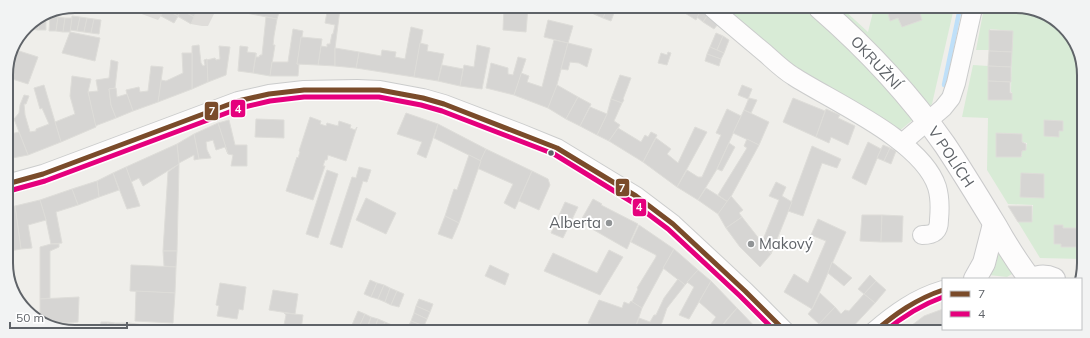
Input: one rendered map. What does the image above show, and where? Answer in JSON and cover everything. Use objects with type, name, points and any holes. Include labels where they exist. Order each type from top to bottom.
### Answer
[{"type":"street","points":[[718,13],[792,75],[884,130],[902,143],[928,169],[939,195],[939,224],[934,233],[922,235]]},
{"type":"street","name":"OKRUŽNÍ","points":[[825,13],[873,58],[927,121]]},
{"type":"street","name":"V POLÍCH","points":[[971,13],[956,84],[951,98],[943,108],[927,121],[956,162],[1020,266],[1031,278]]},
{"type":"street","points":[[13,182],[43,174],[238,101],[269,94],[304,90],[357,89],[380,90],[402,94],[444,104],[520,133],[557,148],[603,175],[636,196],[673,224],[779,325]]},
{"type":"street","points":[[902,143],[927,121]]},
{"type":"street","points":[[976,278],[987,256],[994,224]]},
{"type":"street","points":[[1035,278],[1048,276],[1052,278]]},
{"type":"street","points":[[881,325],[911,303],[942,290]]},
{"type":"shaded area","points":[[139,13],[214,13],[208,26],[191,24],[178,17],[174,23],[161,16],[158,20]]},
{"type":"green space","points":[[726,13],[847,13],[868,32],[873,13],[953,13],[932,104],[898,132],[788,67]]},
{"type":"green space","points":[[983,13],[1015,13],[1031,15],[1042,19],[1056,28],[1062,34],[1074,55],[1077,75],[1077,228],[1063,228],[1054,225],[1054,244],[1062,243],[1077,246],[1077,259],[1040,258],[1018,222],[1032,222],[1033,205],[1008,204],[987,170],[988,118],[962,117],[973,65],[988,66],[988,100],[1012,100],[1012,31],[990,29],[989,50],[976,50]],"holes":[[[996,133],[1022,134],[1022,142],[1027,143],[1026,149],[1022,151],[1022,156],[996,155]]]},
{"type":"green space","points":[[999,249],[1013,272],[1007,277],[989,275]]},
{"type":"building","points":[[162,13],[172,13],[178,16],[174,23],[161,16]]},
{"type":"building","points":[[172,13],[180,13],[178,16]]},
{"type":"building","points":[[180,13],[187,13],[194,17],[191,24],[178,16]]},
{"type":"building","points":[[187,13],[196,13],[194,17]]},
{"type":"building","points":[[246,13],[279,13],[277,19]]},
{"type":"building","points":[[327,13],[339,13],[335,48],[335,66],[318,65],[321,46],[327,47],[327,44],[330,44],[335,25],[325,23]]},
{"type":"building","points":[[504,13],[528,13],[526,32],[503,30]]},
{"type":"building","points":[[597,13],[605,13],[603,18],[596,15]]},
{"type":"building","points":[[605,13],[614,13],[611,21],[603,18]]},
{"type":"building","points":[[685,13],[700,13],[696,20]]},
{"type":"building","points":[[700,13],[709,13],[703,22],[697,17]]},
{"type":"building","points":[[888,13],[920,13],[922,20],[902,27],[898,18],[890,21]]},
{"type":"building","points":[[72,16],[80,17],[77,31],[70,30]]},
{"type":"building","points":[[707,16],[718,24],[714,29],[703,22]]},
{"type":"building","points":[[58,17],[56,31],[49,31],[50,18]]},
{"type":"building","points":[[58,17],[65,18],[63,32],[56,31]]},
{"type":"building","points":[[80,17],[87,18],[84,32],[77,31]]},
{"type":"building","points":[[266,17],[277,19],[270,76],[253,73],[256,53],[256,57],[262,55]]},
{"type":"building","points":[[65,18],[72,18],[70,32],[63,32]]},
{"type":"building","points":[[87,18],[94,19],[91,33],[84,32]]},
{"type":"building","points":[[94,19],[101,20],[99,34],[91,33]]},
{"type":"building","points":[[46,20],[46,30],[38,30],[38,25]]},
{"type":"building","points":[[548,20],[573,26],[568,43],[544,37]]},
{"type":"building","points":[[38,25],[38,30],[33,29]]},
{"type":"building","points":[[411,27],[423,30],[414,77],[356,68],[359,52],[381,56],[382,50],[396,52],[395,57],[405,59]]},
{"type":"building","points":[[293,29],[303,31],[297,64],[299,64],[298,76],[270,76],[272,62],[288,62]]},
{"type":"building","points":[[989,30],[1013,31],[1012,52],[989,51]]},
{"type":"building","points":[[70,32],[100,38],[95,61],[62,53]]},
{"type":"building","points":[[716,33],[723,36],[717,50],[710,47]]},
{"type":"building","points":[[723,36],[729,40],[724,53],[717,50]]},
{"type":"building","points":[[301,37],[322,39],[318,65],[297,64]]},
{"type":"building","points":[[554,40],[568,43],[555,92],[548,108],[514,95],[521,73],[529,76],[527,82],[542,87]]},
{"type":"building","points":[[420,43],[428,45],[427,51],[444,54],[438,81],[414,77]]},
{"type":"building","points":[[568,43],[592,49],[587,67],[579,63],[570,62],[568,70],[561,69]]},
{"type":"building","points":[[199,45],[201,63],[203,66],[205,65],[204,60],[207,59],[208,82],[192,89],[192,46]]},
{"type":"building","points":[[477,45],[490,48],[482,89],[460,86],[464,65],[474,67]]},
{"type":"building","points":[[219,46],[230,47],[226,75],[208,82],[207,60],[215,58],[216,60],[220,59]]},
{"type":"building","points":[[240,46],[248,47],[247,52],[256,53],[253,73],[238,71]]},
{"type":"building","points":[[710,47],[724,53],[721,59],[707,54]]},
{"type":"building","points":[[335,48],[359,52],[356,68],[335,66]]},
{"type":"building","points":[[18,51],[38,57],[28,84],[13,79],[15,59]]},
{"type":"building","points":[[989,51],[1012,52],[1011,67],[988,66]]},
{"type":"building","points":[[668,52],[671,53],[667,65],[658,63],[661,53],[667,55]]},
{"type":"building","points":[[182,53],[192,53],[192,89],[158,102],[161,80],[166,81],[183,73]]},
{"type":"building","points":[[707,54],[721,59],[719,66],[705,61]]},
{"type":"building","points":[[518,57],[526,59],[514,95],[486,88],[491,63],[508,68],[508,74],[513,75]]},
{"type":"building","points":[[111,60],[118,62],[115,88],[109,89],[111,105],[116,118],[95,126],[88,92],[98,91],[96,80],[109,78]]},
{"type":"building","points":[[442,65],[463,69],[460,86],[438,81]]},
{"type":"building","points":[[151,66],[163,67],[158,102],[133,111],[126,90],[139,87],[140,92],[148,91]]},
{"type":"building","points":[[988,66],[1011,67],[1011,82],[988,81]]},
{"type":"building","points":[[620,75],[631,78],[622,103],[611,99]]},
{"type":"building","points":[[72,76],[91,79],[88,92],[96,127],[61,142],[55,122],[75,114],[70,96]]},
{"type":"building","points":[[988,81],[1010,82],[1010,93],[1012,93],[1012,100],[988,100]]},
{"type":"building","points":[[44,85],[61,142],[28,155],[14,119],[19,113],[24,95],[29,96],[26,104],[24,104],[25,115],[30,132],[36,131],[36,129],[49,124],[42,108],[40,109],[34,88]]},
{"type":"building","points":[[557,85],[578,97],[566,119],[548,108]]},
{"type":"building","points":[[742,85],[752,89],[748,99],[738,95]]},
{"type":"building","points":[[116,88],[117,97],[127,94],[133,111],[116,118],[111,105],[109,89]]},
{"type":"building","points":[[578,97],[591,104],[580,126],[566,119]]},
{"type":"building","points":[[749,98],[757,100],[751,113],[744,110]]},
{"type":"building","points":[[793,98],[825,111],[816,137],[783,122]]},
{"type":"building","points":[[611,99],[622,103],[614,121],[620,125],[609,141],[597,135],[607,114]]},
{"type":"building","points":[[590,107],[607,114],[597,135],[580,126]]},
{"type":"building","points":[[727,109],[741,116],[717,169],[698,200],[677,187],[687,170],[698,177],[702,177],[721,135],[716,133]]},
{"type":"building","points":[[826,109],[840,115],[838,118],[855,126],[848,145],[831,137],[829,143],[816,137]]},
{"type":"building","points":[[744,110],[769,122],[759,145],[733,133]]},
{"type":"building","points":[[406,113],[438,124],[426,158],[417,154],[422,142],[397,134]]},
{"type":"building","points":[[310,117],[321,121],[320,124],[326,126],[327,123],[338,126],[339,121],[351,125],[350,128],[355,130],[357,127],[346,161],[328,155],[323,166],[325,166],[313,200],[286,191],[300,152],[299,151]]},
{"type":"building","points":[[256,119],[284,120],[284,138],[255,137]]},
{"type":"building","points":[[229,120],[235,145],[247,145],[247,166],[231,166],[233,155],[228,154],[218,123]]},
{"type":"building","points":[[1044,120],[1063,121],[1063,131],[1059,131],[1059,137],[1044,136]]},
{"type":"building","points":[[218,123],[228,154],[225,147],[216,150],[213,140],[206,142],[207,150],[211,158],[199,159],[194,134]]},
{"type":"building","points":[[438,124],[486,149],[481,161],[434,138]]},
{"type":"building","points":[[695,127],[707,132],[677,187],[643,162],[656,138],[671,149],[667,154],[678,163]]},
{"type":"building","points":[[618,128],[641,142],[645,135],[648,137],[651,132],[657,135],[643,162],[609,141]]},
{"type":"building","points":[[19,132],[28,155],[13,158],[13,133]]},
{"type":"building","points":[[996,133],[1022,134],[1022,142],[1026,144],[1026,150],[1022,151],[1021,157],[996,157]]},
{"type":"building","points":[[194,134],[199,159],[194,160],[194,155],[179,163],[177,144]]},
{"type":"building","points":[[747,139],[759,145],[728,202],[718,195],[747,148],[744,146]]},
{"type":"building","points":[[868,142],[881,149],[866,185],[852,178]]},
{"type":"building","points":[[729,143],[735,147],[722,171],[717,169]]},
{"type":"building","points":[[177,144],[179,164],[143,186],[139,178],[131,182],[126,167]]},
{"type":"building","points":[[883,145],[890,148],[884,161],[877,158]]},
{"type":"building","points":[[812,146],[841,159],[837,168],[822,163],[803,216],[788,211]]},
{"type":"building","points":[[890,148],[896,151],[891,164],[884,161]]},
{"type":"building","points":[[486,149],[532,171],[515,209],[504,203],[513,184],[477,168]]},
{"type":"building","points":[[469,155],[481,161],[459,223],[445,216],[454,189],[457,190]]},
{"type":"building","points":[[179,164],[177,251],[163,251],[168,172]]},
{"type":"building","points":[[126,167],[140,206],[127,209],[113,173]]},
{"type":"building","points":[[359,167],[371,170],[367,182],[363,181],[342,248],[330,244],[352,177],[356,178]]},
{"type":"building","points":[[327,170],[338,174],[318,238],[306,234]]},
{"type":"building","points":[[532,171],[548,179],[550,185],[539,210],[519,201]]},
{"type":"building","points":[[113,173],[119,190],[99,197],[97,181]]},
{"type":"building","points":[[1021,173],[1044,174],[1044,198],[1020,197]]},
{"type":"building","points":[[97,181],[99,197],[78,205],[72,189]]},
{"type":"building","points":[[776,182],[786,187],[782,196],[792,202],[771,254],[762,242],[779,200],[769,196]]},
{"type":"building","points":[[706,188],[728,202],[718,214],[698,200]]},
{"type":"building","points":[[72,189],[78,205],[56,212],[62,243],[51,244],[40,200]]},
{"type":"building","points":[[731,196],[743,210],[739,213],[742,217],[726,228],[718,214]]},
{"type":"building","points":[[366,198],[396,213],[386,234],[356,220]]},
{"type":"building","name":"Alberta","points":[[593,199],[602,204],[601,205],[638,224],[627,249],[580,222]]},
{"type":"building","points":[[40,200],[46,220],[28,225],[32,248],[21,249],[15,206]]},
{"type":"building","points":[[565,202],[578,207],[563,238],[551,233]]},
{"type":"building","points":[[13,206],[15,206],[21,249],[13,250]]},
{"type":"building","points":[[1008,206],[1032,206],[1032,222],[1018,222]]},
{"type":"building","points":[[862,215],[882,215],[881,242],[860,241]]},
{"type":"building","points":[[882,215],[903,216],[902,242],[881,242]]},
{"type":"building","points":[[445,216],[459,223],[452,239],[438,234]]},
{"type":"building","name":"Makový","points":[[742,217],[771,254],[760,267],[740,247],[726,228]]},
{"type":"building","points":[[818,219],[846,232],[812,309],[784,292],[794,274],[808,283],[826,241],[811,235]]},
{"type":"building","points":[[639,225],[674,249],[642,308],[632,302],[638,289],[637,288],[656,255],[631,242]]},
{"type":"building","points":[[1054,225],[1063,225],[1063,228],[1077,228],[1077,247],[1061,247],[1061,244],[1054,244]]},
{"type":"building","points":[[51,244],[59,244],[59,247],[50,251],[50,298],[40,299],[40,247]]},
{"type":"building","points":[[674,249],[698,270],[685,285],[663,268]]},
{"type":"building","points":[[609,250],[623,257],[600,295],[544,271],[553,253],[597,273]]},
{"type":"building","points":[[163,251],[177,251],[176,267],[164,266]]},
{"type":"building","points":[[832,262],[852,278],[844,286],[828,273]]},
{"type":"building","points":[[131,265],[176,267],[175,293],[130,291]]},
{"type":"building","points":[[490,265],[509,274],[505,285],[485,276]]},
{"type":"building","points":[[698,270],[711,281],[689,319],[679,315],[694,287],[687,282]]},
{"type":"building","points":[[870,275],[876,281],[864,294],[858,289]]},
{"type":"building","points":[[678,279],[685,285],[667,308],[661,325],[636,325],[639,318],[650,322],[654,315],[656,315],[664,298]]},
{"type":"building","points":[[370,280],[377,283],[371,297],[364,294]]},
{"type":"building","points":[[711,281],[737,308],[722,325],[710,325],[716,317],[699,302]]},
{"type":"building","points":[[876,281],[886,290],[875,303],[864,294]]},
{"type":"building","points":[[220,283],[246,287],[243,310],[239,309],[237,319],[217,316],[219,306],[216,305]]},
{"type":"building","points":[[377,283],[384,285],[378,299],[371,297]]},
{"type":"building","points":[[384,285],[390,288],[385,302],[378,299]]},
{"type":"building","points":[[390,288],[397,291],[391,305],[385,302]]},
{"type":"building","points":[[273,290],[298,294],[295,314],[269,310]]},
{"type":"building","points":[[136,291],[175,293],[173,323],[135,321]]},
{"type":"building","points":[[397,291],[404,294],[399,307],[391,305]]},
{"type":"building","points":[[820,293],[835,307],[819,324],[808,314]]},
{"type":"building","points":[[864,294],[875,303],[855,325],[819,324],[835,307],[841,314],[845,310],[849,311]]},
{"type":"building","points":[[79,297],[78,322],[59,323],[44,317],[40,314],[40,299]]},
{"type":"building","points":[[419,299],[433,304],[430,312],[416,306]]},
{"type":"building","points":[[599,300],[622,308],[624,302],[629,304],[631,301],[642,308],[636,325],[593,325],[588,323]]},
{"type":"building","points":[[416,306],[430,312],[427,319],[414,313]]},
{"type":"building","points":[[737,308],[753,325],[723,325]]},
{"type":"building","points":[[942,309],[942,325],[912,325],[924,316]]},
{"type":"building","points":[[358,311],[365,314],[360,325],[352,325]]},
{"type":"building","points":[[284,313],[303,315],[302,325],[284,325],[286,315]]},
{"type":"building","points":[[414,313],[427,319],[424,325],[411,321]]},
{"type":"building","points":[[365,314],[371,317],[368,325],[360,325]]},
{"type":"building","points":[[371,317],[378,319],[376,325],[369,325]]},
{"type":"building","points":[[378,319],[385,322],[384,325],[376,325]]},
{"type":"building","points":[[411,321],[421,325],[409,325]]},
{"type":"building","points":[[101,322],[108,322],[108,325],[101,325]]},
{"type":"building","points":[[108,322],[115,323],[115,325],[108,325]]},
{"type":"building","points":[[385,322],[392,325],[384,325]]},
{"type":"building","points":[[115,323],[122,323],[122,325],[115,325]]},
{"type":"building","points":[[122,323],[129,323],[129,325],[122,325]]},
{"type":"building","points":[[129,323],[136,324],[136,325],[129,325]]},
{"type":"waterway","points":[[944,85],[959,13]]},
{"type":"transit line","name":"7","points":[[13,182],[43,174],[238,101],[269,94],[304,90],[380,90],[423,98],[444,104],[557,148],[636,196],[673,224],[779,325]]},
{"type":"transit line","name":"4","points":[[13,190],[45,181],[240,108],[270,101],[304,97],[379,97],[421,105],[442,111],[554,154],[632,202],[668,229],[769,325]]},
{"type":"transit line","name":"7","points":[[883,325],[906,308],[942,290]]},
{"type":"transit line","name":"4","points":[[893,325],[912,312],[942,297]]},
{"type":"place","name":"Alberta","points":[[609,223]]},
{"type":"place","name":"Makový","points":[[751,244]]}]
